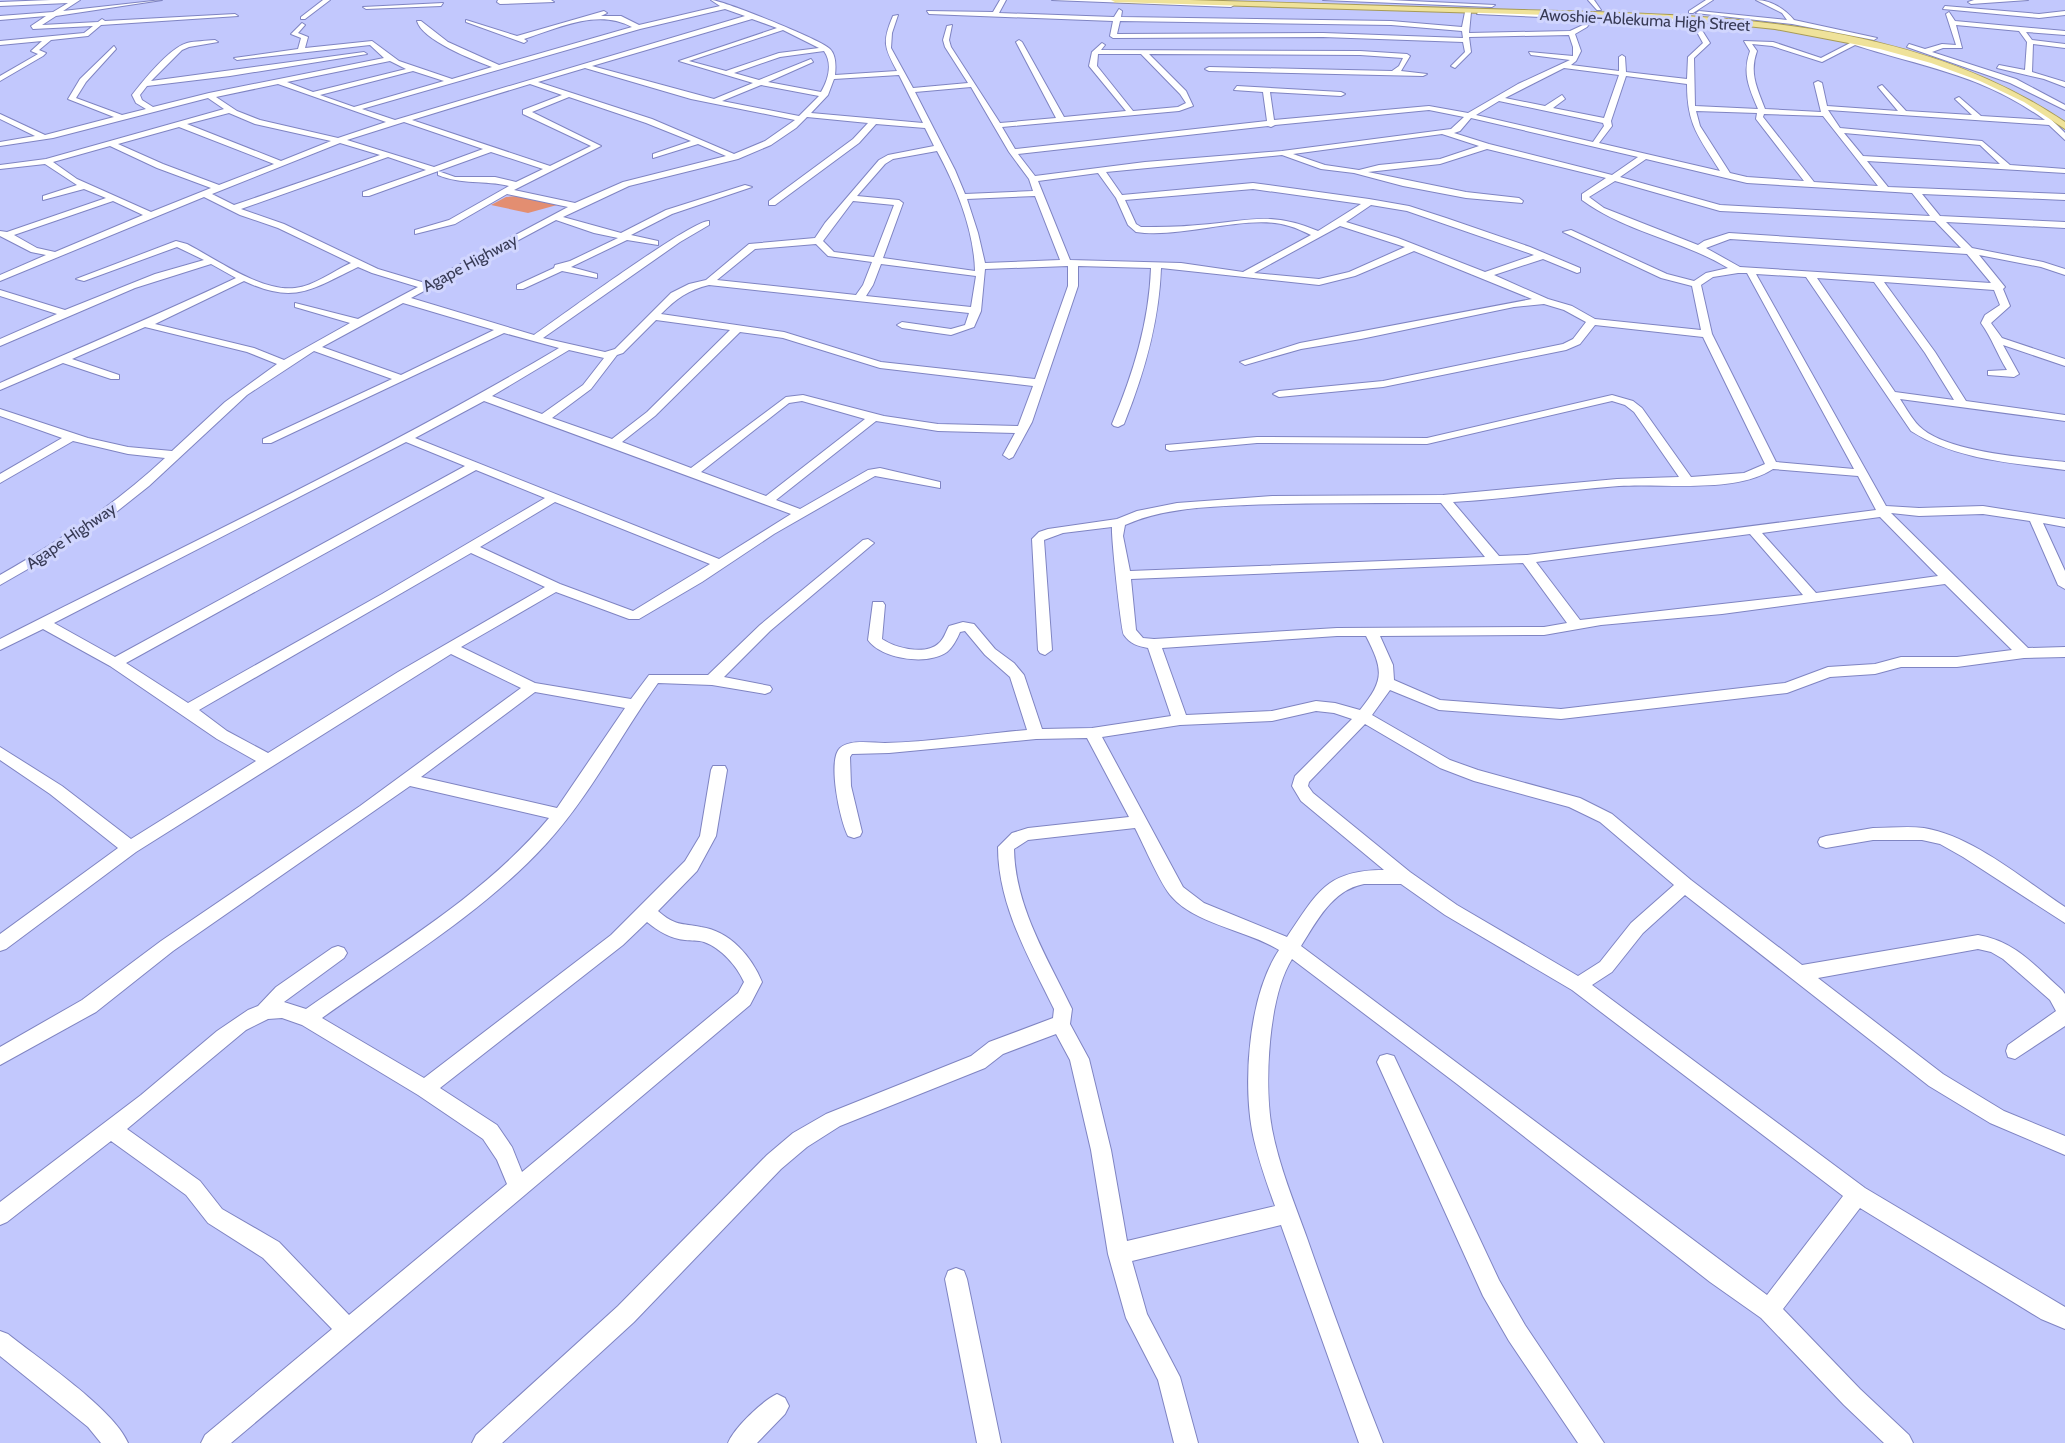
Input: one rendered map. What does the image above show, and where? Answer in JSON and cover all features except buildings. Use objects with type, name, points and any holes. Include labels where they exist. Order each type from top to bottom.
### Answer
[{"type":"main road","name":"Awoshie-Ablekuma High Street","points":[[1118,1],[1400,3],[1637,11],[1769,21],[1887,43],[1925,53],[1991,75],[2065,112]]},
{"type":"main road","name":"Awoshie-Ablekuma High Street","points":[[1400,3],[1518,13],[1706,19],[1822,34],[1892,50],[1959,70],[2052,114],[2065,126]]},
{"type":"street","points":[[0,4],[76,0]]},
{"type":"street","points":[[76,0],[33,27],[236,16]]},
{"type":"street","points":[[0,43],[86,35],[112,8],[159,0]]},
{"type":"street","points":[[1,18],[112,8],[170,0]]},
{"type":"street","points":[[300,52],[305,37],[294,34],[302,22],[327,0]]},
{"type":"street","points":[[501,0],[503,2],[551,2]]},
{"type":"street","points":[[714,0],[725,7],[815,41],[827,49]]},
{"type":"street","points":[[995,14],[1003,0]]},
{"type":"street","name":"Awoshie-Ablekuma High Street","points":[[1055,0],[1118,1]]},
{"type":"street","name":"Awoshie-Ablekuma High Street","points":[[1326,0],[1387,3]]},
{"type":"street","points":[[1591,0],[1599,9]]},
{"type":"street","points":[[1710,0],[1692,16],[1707,43],[1691,57],[1691,108],[1696,126],[1727,176]]},
{"type":"street","points":[[1759,0],[1784,12],[1792,22]]},
{"type":"street","points":[[1930,50],[1942,46],[1960,47],[1953,23],[1940,2],[2025,0]]},
{"type":"street","points":[[1118,1],[1113,36],[1095,52],[1094,68],[1131,113]]},
{"type":"street","name":"Awoshie-Ablekuma High Street","points":[[1258,3],[1591,17],[1692,16],[1775,28],[1854,43],[1964,74],[2023,102],[2053,123],[2065,138]]},
{"type":"street","name":"Awoshie-Ablekuma High Street","points":[[1400,3],[1599,9],[1792,22],[1930,50],[2013,81],[2065,108]]},
{"type":"street","points":[[367,7],[441,4]]},
{"type":"street","points":[[355,109],[448,80],[638,27],[725,7]]},
{"type":"street","points":[[1945,8],[2044,16],[2065,13]]},
{"type":"street","points":[[929,12],[1117,19],[1391,23],[1466,35]]},
{"type":"street","points":[[1455,66],[1468,52],[1466,35],[1468,12]]},
{"type":"street","points":[[515,39],[604,14]]},
{"type":"street","points":[[595,16],[621,18],[638,27]]},
{"type":"street","points":[[896,16],[887,41],[896,64],[950,168],[977,240],[980,270],[976,310],[969,327],[951,332],[902,325]]},
{"type":"street","points":[[0,278],[280,163],[397,120],[750,17]]},
{"type":"street","points":[[1113,36],[1571,33],[1586,26],[1591,17]]},
{"type":"street","points":[[157,27],[162,20]]},
{"type":"street","points":[[468,21],[534,45]]},
{"type":"street","points":[[419,22],[453,48],[498,67]]},
{"type":"street","points":[[1953,23],[2065,33]]},
{"type":"street","points":[[950,26],[946,40],[948,47],[1013,152],[1033,179],[1070,263],[1073,286],[1022,429],[1009,455]]},
{"type":"street","points":[[1510,26],[1513,34]]},
{"type":"street","points":[[781,29],[682,61],[758,82],[824,96]]},
{"type":"street","points":[[2022,30],[2030,42],[2028,73]]},
{"type":"street","points":[[1033,179],[1100,169],[1282,153],[1457,129],[1470,115],[1565,66],[1575,58],[1578,49],[1571,33]]},
{"type":"street","points":[[1323,35],[1330,53]]},
{"type":"street","points":[[2,77],[41,55],[43,53],[34,51],[48,40]]},
{"type":"street","points":[[151,109],[136,98],[137,92],[144,84],[184,46],[215,42]]},
{"type":"street","points":[[1020,42],[1061,119]]},
{"type":"street","points":[[1811,184],[1760,117],[1762,110],[1748,76],[1747,63],[1754,51],[1746,42],[1773,44],[1788,51],[1822,60],[1854,43]]},
{"type":"street","points":[[2030,42],[2065,46]]},
{"type":"street","points":[[237,58],[370,43],[391,59],[448,80]]},
{"type":"street","points":[[114,48],[83,81],[72,99],[120,117]]},
{"type":"street","points":[[543,48],[552,51]]},
{"type":"street","points":[[727,74],[779,56],[827,49]]},
{"type":"street","name":"Agape Highway","points":[[0,581],[100,519],[148,480],[172,455],[241,395],[285,364],[555,216],[621,185],[735,157],[778,139],[805,117],[824,96],[831,77],[832,58],[827,49]]},
{"type":"street","points":[[210,77],[246,50]]},
{"type":"street","points":[[1930,50],[1977,63],[2065,78]]},
{"type":"street","points":[[144,84],[210,77],[379,52]]},
{"type":"street","points":[[1095,52],[1330,53],[1407,56],[1402,67],[1394,73]]},
{"type":"street","points":[[998,125],[1179,109],[1191,104],[1178,87],[1144,53]]},
{"type":"street","points":[[1532,53],[1575,58]]},
{"type":"street","points":[[1594,144],[1608,126],[1607,121],[1623,74],[1622,57]]},
{"type":"street","points":[[0,144],[43,137],[209,95],[391,59]]},
{"type":"street","points":[[716,101],[811,61]]},
{"type":"street","points":[[1958,61],[1977,63]]},
{"type":"street","points":[[859,75],[896,64]]},
{"type":"street","points":[[582,65],[619,78],[716,101],[805,117],[927,126]]},
{"type":"street","points":[[1565,66],[1691,82]]},
{"type":"street","points":[[310,95],[414,69]]},
{"type":"street","points":[[1209,69],[1423,74]]},
{"type":"street","points":[[2028,73],[2065,85]]},
{"type":"street","points":[[831,77],[902,74]]},
{"type":"street","points":[[277,81],[310,95],[491,148],[548,168]]},
{"type":"street","points":[[530,82],[700,141],[735,157]]},
{"type":"street","points":[[1818,83],[1825,111],[1885,189]]},
{"type":"street","points":[[910,90],[972,85]]},
{"type":"street","points":[[1882,87],[1904,113]]},
{"type":"street","points":[[1237,88],[1341,94]]},
{"type":"street","points":[[1266,90],[1271,125]]},
{"type":"street","points":[[418,232],[446,224],[548,168],[597,146],[526,112],[570,94]]},
{"type":"street","points":[[209,95],[230,110],[258,122],[387,155],[454,179],[495,180],[517,185]]},
{"type":"street","points":[[1545,110],[1562,97]]},
{"type":"street","points":[[1498,99],[1607,121]]},
{"type":"street","points":[[1959,99],[1980,118]]},
{"type":"street","points":[[1423,100],[1429,108]]},
{"type":"street","points":[[1013,152],[1271,125],[1367,112],[1429,108],[1470,115],[1727,176],[1915,191],[2065,197]]},
{"type":"street","points":[[1691,108],[1904,113],[2053,123]]},
{"type":"street","points":[[0,167],[47,160],[230,110]]},
{"type":"street","points":[[2,119],[43,137]]},
{"type":"street","points":[[772,203],[856,141],[873,122]]},
{"type":"street","points":[[177,123],[280,163]]},
{"type":"street","points":[[1840,130],[1982,143],[2007,167]]},
{"type":"street","points":[[1443,132],[1486,146],[1615,178],[1722,208],[2065,225]]},
{"type":"street","points":[[656,156],[700,141]]},
{"type":"street","points":[[110,143],[160,166],[218,188]]},
{"type":"street","points":[[1354,171],[1442,163],[1464,157],[1486,146]]},
{"type":"street","points":[[366,194],[437,171],[491,148]]},
{"type":"street","points":[[818,241],[828,225],[887,158],[938,148]]},
{"type":"street","points":[[1282,153],[1324,167],[1354,171],[1455,193],[1519,201]]},
{"type":"street","points":[[234,208],[387,155]]},
{"type":"street","points":[[1644,157],[1622,170],[1615,178],[1585,198],[1601,210],[1725,260],[1738,270]]},
{"type":"street","points":[[1860,158],[2065,171]]},
{"type":"street","points":[[47,160],[84,186],[151,215]]},
{"type":"street","points":[[1100,169],[1120,198],[1132,225],[1139,230],[1199,228],[1250,221],[1278,221],[1291,223],[1317,234]]},
{"type":"street","points":[[46,198],[84,186]]},
{"type":"street","points":[[1120,198],[1253,186],[1369,202],[1408,209],[1443,220],[1542,255],[1577,270]]},
{"type":"street","points":[[520,287],[558,267],[590,256],[669,212],[748,187]]},
{"type":"street","points":[[506,191],[575,206]]},
{"type":"street","points":[[1915,191],[1939,220],[1971,251],[2000,287],[2005,306],[1989,317],[1986,323],[1998,340],[1998,346],[2014,374],[1992,373]]},
{"type":"street","points":[[961,197],[1039,192]]},
{"type":"street","points":[[205,194],[281,226],[375,271],[426,286]]},
{"type":"street","points":[[851,198],[899,203],[871,282],[859,298]]},
{"type":"street","points":[[3,234],[112,199]]},
{"type":"street","points":[[1244,275],[1339,223],[1369,202]]},
{"type":"street","points":[[555,216],[597,231],[655,243]]},
{"type":"street","points":[[535,339],[677,240],[706,223]]},
{"type":"street","points":[[1339,223],[1414,247],[1544,301],[1563,306],[1593,322],[1707,334]]},
{"type":"street","points":[[1568,232],[1664,276],[1696,284]]},
{"type":"street","points":[[3,234],[34,250],[58,255]]},
{"type":"street","points":[[1699,249],[1707,243],[1732,236],[1971,251],[2043,265],[2065,272]]},
{"type":"street","points":[[818,241],[831,254],[877,261],[980,270],[1070,263],[1181,266],[1268,278],[1328,281],[1352,274],[1414,247]]},
{"type":"street","points":[[709,282],[752,246],[818,241]]},
{"type":"street","points":[[81,279],[176,244],[181,244],[243,278],[294,291],[358,263]]},
{"type":"street","points":[[1485,275],[1542,255]]},
{"type":"street","points":[[0,343],[170,272],[213,261]]},
{"type":"street","points":[[1118,424],[1133,385],[1148,327],[1155,290],[1156,266]]},
{"type":"street","points":[[558,267],[594,276]]},
{"type":"street","points":[[1696,284],[1711,274],[1738,270],[1878,281],[2000,287]]},
{"type":"street","points":[[1750,271],[1883,511],[1896,530],[2024,653]]},
{"type":"street","points":[[1809,274],[1915,429],[1930,440],[1951,446],[2025,461],[2065,465]]},
{"type":"street","points":[[0,387],[146,324],[243,278]]},
{"type":"street","points":[[1878,281],[1930,352],[1960,403]]},
{"type":"street","points":[[402,299],[502,330],[597,354],[619,351],[652,316],[681,291],[709,282],[976,310]]},
{"type":"street","points":[[1696,284],[1707,334],[1771,465]]},
{"type":"street","points":[[3,296],[67,314]]},
{"type":"street","points":[[1245,362],[1300,346],[1361,336],[1514,304],[1544,301]]},
{"type":"street","points":[[298,305],[360,322]]},
{"type":"street","points":[[652,316],[784,335],[880,365],[1039,382]]},
{"type":"street","points":[[1279,394],[1383,384],[1566,347],[1580,339],[1586,327],[1593,322]]},
{"type":"street","points":[[146,324],[250,351],[285,364]]},
{"type":"street","points":[[614,443],[651,414],[737,329]]},
{"type":"street","points":[[267,441],[502,330]]},
{"type":"street","points":[[1998,340],[2064,360]]},
{"type":"street","points":[[0,645],[406,438],[483,397],[567,347]]},
{"type":"street","points":[[314,348],[402,379]]},
{"type":"street","points":[[543,419],[587,387],[613,353]]},
{"type":"street","points":[[62,359],[115,377]]},
{"type":"street","points":[[1892,395],[2065,418]]},
{"type":"street","points":[[483,397],[614,443],[800,513]]},
{"type":"street","points":[[693,472],[786,400],[803,398],[872,419],[982,430],[1022,429]]},
{"type":"street","points":[[1170,447],[1257,440],[1427,441],[1612,398],[1629,403],[1638,410],[1686,479]]},
{"type":"street","points":[[0,412],[71,437],[115,449],[172,455]]},
{"type":"street","points":[[767,501],[872,419]]},
{"type":"street","points":[[0,478],[71,437]]},
{"type":"street","points":[[406,438],[433,452],[582,507],[718,563]]},
{"type":"street","points":[[1045,650],[1038,539],[1042,534],[1053,531],[1119,523],[1127,517],[1155,509],[1225,503],[1444,499],[1640,481],[1707,480],[1755,475],[1771,465],[1862,473]]},
{"type":"street","points":[[115,663],[475,466]]},
{"type":"street","points":[[469,547],[555,587],[634,616],[698,579],[718,563],[800,513],[875,472],[936,485]]},
{"type":"street","points":[[188,710],[387,597],[554,498]]},
{"type":"street","points":[[1444,499],[1496,561]]},
{"type":"street","points":[[1124,575],[1496,561],[1754,531],[1883,511],[1983,510],[2065,523]]},
{"type":"street","points":[[2035,519],[2065,585]]},
{"type":"street","points":[[1119,523],[1116,536],[1124,575],[1131,637],[1143,643],[1154,644],[1337,632],[1544,631],[1576,625],[1722,610],[1949,579]]},
{"type":"street","points":[[1754,531],[1812,597]]},
{"type":"street","points":[[712,680],[765,627],[868,543]]},
{"type":"street","points":[[1527,558],[1576,625]]},
{"type":"street","points":[[0,945],[130,848],[404,675],[555,587]]},
{"type":"street","points":[[878,605],[875,640],[885,649],[936,653],[943,649],[954,629],[969,627],[990,652],[1010,666],[1017,675],[1036,734]]},
{"type":"street","points":[[44,623],[115,663],[222,735],[267,760]]},
{"type":"street","points":[[1371,632],[1387,669],[1387,682],[1364,717],[1301,780],[1300,786],[1307,797],[1404,877],[1451,910],[1578,985],[1858,1195],[2049,1311],[2065,1318]]},
{"type":"street","points":[[1154,644],[1180,720]]},
{"type":"street","points":[[451,648],[532,687],[634,705]]},
{"type":"street","points":[[1387,682],[1417,698],[1439,705],[1561,714],[1787,688],[1828,672],[1875,669],[1900,662],[1957,662],[2024,653],[2065,652]]},
{"type":"street","points":[[308,1018],[458,912],[509,871],[542,839],[575,798],[634,705],[654,678],[712,680],[765,689]]},
{"type":"street","points":[[0,1057],[89,1006],[167,946],[409,780],[532,687]]},
{"type":"street","points":[[854,832],[843,786],[842,756],[847,750],[1036,734],[1092,733],[1180,720],[1272,716],[1325,706],[1364,717],[1445,764],[1474,776],[1574,802],[1605,818],[1685,885],[1936,1080],[1997,1117],[2065,1146]]},
{"type":"street","points":[[1092,733],[1138,822],[1178,892],[1186,900],[1228,921],[1272,937],[1290,948],[1473,1085],[1718,1274],[1769,1310],[1851,1397],[1901,1443]]},
{"type":"street","points":[[0,752],[56,790],[130,848]]},
{"type":"street","points":[[425,1089],[617,940],[648,912],[691,866],[708,836],[719,770]]},
{"type":"street","points":[[409,780],[561,815]]},
{"type":"street","points":[[484,1443],[626,1314],[774,1162],[800,1140],[833,1120],[929,1083],[978,1062],[996,1048],[1060,1024],[1064,1017],[1063,1009],[1017,907],[1007,870],[1006,847],[1018,837],[1028,834],[1138,822]]},
{"type":"street","points":[[1826,842],[1873,834],[1922,834],[1944,839],[1969,852],[2065,916]]},
{"type":"street","points":[[1371,1443],[1327,1329],[1287,1213],[1263,1132],[1259,1099],[1264,1024],[1275,975],[1290,948],[1328,891],[1338,883],[1375,876],[1404,877]]},
{"type":"street","points":[[1578,985],[1606,967],[1637,928],[1685,885]]},
{"type":"street","points":[[213,1443],[735,1007],[752,988],[751,975],[727,948],[711,937],[668,928],[648,912]]},
{"type":"street","points":[[1801,973],[1978,942],[1995,945],[2056,994],[2065,1011],[2062,1018],[2015,1051]]},
{"type":"street","points":[[0,1215],[243,1023],[266,1011],[282,992],[338,952]]},
{"type":"street","points":[[266,1011],[289,1009],[308,1018],[321,1028],[425,1089],[490,1132],[506,1154],[519,1188]]},
{"type":"street","points":[[1060,1024],[1079,1059],[1101,1150],[1119,1254],[1137,1318],[1169,1377],[1186,1443]]},
{"type":"street","points":[[1387,1062],[1491,1288],[1517,1333],[1592,1443]]},
{"type":"street","points":[[111,1129],[193,1188],[215,1216],[271,1250],[349,1331]]},
{"type":"street","points":[[1769,1310],[1829,1229],[1858,1195]]},
{"type":"street","points":[[1119,1254],[1287,1213]]},
{"type":"street","points":[[956,1279],[989,1443]]},
{"type":"street","points":[[0,1342],[96,1419],[116,1443]]},
{"type":"street","points":[[740,1443],[777,1407]]},
{"type":"shaded area","points":[[517,196],[557,205],[528,213],[491,205],[506,197]]}]
